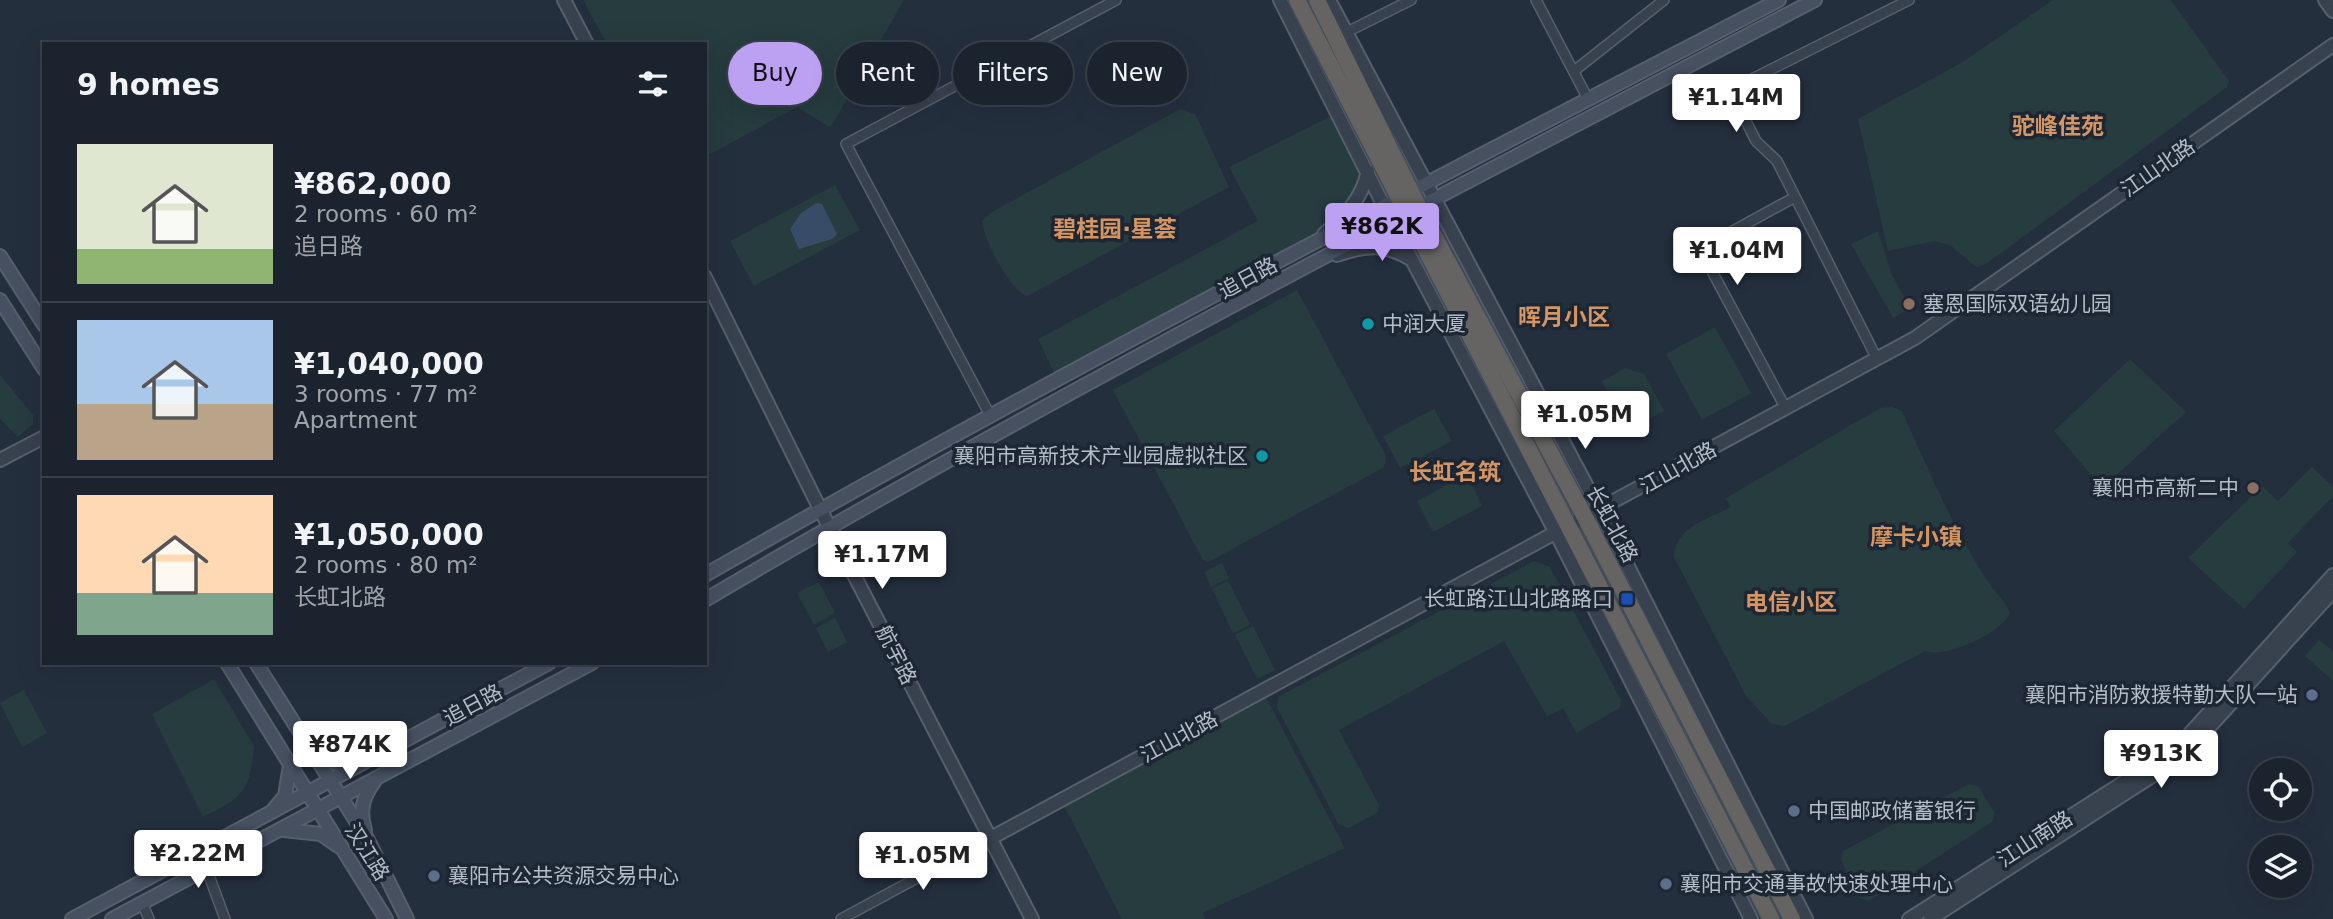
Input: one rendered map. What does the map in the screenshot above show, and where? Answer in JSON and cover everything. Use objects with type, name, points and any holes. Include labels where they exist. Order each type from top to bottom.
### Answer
[{"type":"highway","name":"长虹北路","points":[[1297,0],[1563,531],[1771,919]]},
{"type":"highway","name":"长虹北路","points":[[1317,0],[1398,199]]},
{"type":"highway","name":"长虹北路","points":[[1406,215],[1593,514],[1792,919]]},
{"type":"main road","name":"追日路","points":[[707,574],[820,509],[1311,245],[1779,0]]},
{"type":"main road","name":"追日路","points":[[707,599],[830,526],[1323,259],[1815,0]]},
{"type":"main road","points":[[0,256],[42,322]]},
{"type":"main road","points":[[0,300],[42,366]]},
{"type":"main road","name":"汉江路","points":[[228,665],[386,919]]},
{"type":"main road","name":"汉江路","points":[[257,665],[368,840],[407,919]]},
{"type":"main road","name":"追日路","points":[[72,919],[545,665]]},
{"type":"main road","name":"追日路","points":[[112,919],[588,665]]},
{"type":"main road","points":[[313,752],[329,763],[343,766],[364,763]]},
{"type":"main road","points":[[271,813],[285,796],[290,765]]},
{"type":"main road","points":[[368,840],[361,818],[367,793],[376,779]]},
{"type":"main road","points":[[280,830],[321,834],[343,849]]},
{"type":"street","points":[[564,0],[586,42]]},
{"type":"street","points":[[991,417],[846,144],[1116,0]]},
{"type":"street","points":[[1280,0],[1367,173],[1398,199]]},
{"type":"street","points":[[1329,0],[1426,184],[1593,514],[1806,919]]},
{"type":"street","points":[[1345,33],[1411,0]]},
{"type":"street","points":[[1536,0],[1588,99]]},
{"type":"street","points":[[1574,71],[1664,0]]},
{"type":"street","points":[[1877,359],[1777,161],[1756,141],[1730,90],[1909,0]]},
{"type":"street","points":[[2325,0],[2333,11]]},
{"type":"street","name":"江山北路","points":[[991,838],[1563,531],[1924,332],[2333,45]]},
{"type":"street","points":[[1311,245],[1348,214],[1361,193],[1368,160],[1359,122]]},
{"type":"street","points":[[1786,409],[1700,249],[1795,197]]},
{"type":"street","points":[[1406,215],[1412,261],[1563,531],[1751,919]]},
{"type":"street","points":[[1323,259],[1362,246],[1383,246],[1439,279]]},
{"type":"street","name":"航宇路","points":[[707,281],[820,509],[1032,919]]},
{"type":"street","points":[[0,460],[42,438]]},
{"type":"street","name":"江山南路","points":[[1909,919],[2176,748],[2333,575]]},
{"type":"street","name":"江山南路","points":[[1930,919],[2183,756],[2333,591]]},
{"type":"street","points":[[841,919],[991,838]]},
{"type":"street","points":[[200,851],[225,919]]},
{"type":"street","points":[[142,904],[149,919]]},
{"type":"green space","points":[[583,0],[904,0],[880,42],[836,42],[836,105],[844,105],[832,125],[829,127],[797,107],[707,156],[707,42],[606,42]]},
{"type":"green space","points":[[2053,0],[2171,0],[2229,81],[2227,87],[1986,264],[1976,267],[1950,245],[1934,241],[1888,251],[1858,119],[1961,63]]},
{"type":"green space","points":[[1180,109],[1195,114],[1229,187],[1031,294],[1026,296],[1019,291],[998,263],[982,221],[992,212]]},
{"type":"green space","points":[[1337,113],[1367,173],[1361,193],[1311,245],[1058,381],[1038,339],[1258,221],[1229,167]]},
{"type":"green space","points":[[835,185],[860,230],[754,286],[730,241]]},
{"type":"green space","points":[[1878,231],[1891,273],[1910,308],[1893,318],[1851,244]]},
{"type":"green space","points":[[1297,290],[1385,454],[1386,462],[1383,468],[1208,562],[1203,560],[1113,390]]},
{"type":"green space","points":[[1715,327],[1751,393],[1702,420],[1666,354]]},
{"type":"green space","points":[[2130,359],[2186,412],[2102,488],[2054,431]]},
{"type":"green space","points":[[1625,368],[1644,374],[1664,411],[1627,430],[1602,381]]},
{"type":"green space","points":[[0,375],[33,415],[33,424],[18,437],[0,419]]},
{"type":"green space","points":[[1892,407],[1902,411],[1940,496],[1985,577],[2010,613],[2005,621],[1985,636],[1959,648],[1925,651],[1785,726],[1772,724],[1746,696],[1674,557],[1676,547],[1686,532],[1694,526],[1731,507],[1726,498],[1880,408]]},
{"type":"green space","points":[[1434,409],[1452,441],[1400,468],[1383,436]]},
{"type":"green space","points":[[2312,467],[2333,487],[2333,496],[2288,543],[2297,552],[2244,609],[2188,558],[2262,486],[2278,501]]},
{"type":"green space","points":[[1467,474],[1482,506],[1433,532],[1417,501]]},
{"type":"green space","points":[[1534,561],[1550,567],[1621,700],[1620,708],[1576,733],[1563,708],[1547,716],[1504,641],[1339,730],[1379,805],[1378,812],[1349,828],[1339,825],[1277,708],[1278,697]]},
{"type":"green space","points":[[1222,563],[1229,578],[1211,587],[1204,572]]},
{"type":"green space","points":[[1228,581],[1250,625],[1233,633],[1212,589]]},
{"type":"green space","points":[[819,582],[835,613],[814,625],[797,593]]},
{"type":"green space","points":[[835,618],[847,642],[828,652],[816,628]]},
{"type":"green space","points":[[1253,626],[1275,670],[1257,679],[1235,635]]},
{"type":"green space","points":[[2319,640],[2333,651],[2333,681],[2305,656]]},
{"type":"green space","points":[[214,679],[254,746],[250,773],[242,791],[228,804],[203,817],[152,714]]},
{"type":"green space","points":[[24,690],[47,733],[22,747],[0,703]]},
{"type":"green space","points":[[1263,692],[1345,848],[1203,913],[1205,919],[1122,919],[1061,800]]},
{"type":"green space","points":[[1969,784],[1979,787],[1995,814],[1992,822],[1869,901],[1859,898],[1841,860],[1843,851]]},
{"type":"water","points":[[816,203],[822,204],[837,234],[832,239],[799,249],[790,229],[801,213]]},
{"type":"place","name":"塞恩国际双语幼儿园","points":[[1909,304]]},
{"type":"place","name":"中润大厦","points":[[1368,324]]},
{"type":"place","name":"襄阳市高新技术产业园虚拟社区","points":[[1262,456]]},
{"type":"place","name":"襄阳市高新二中","points":[[2253,488]]},
{"type":"place","name":"长虹路江山北路路口","points":[[1627,599]]},
{"type":"place","name":"襄阳市消防救援特勤大队一站","points":[[2312,695]]},
{"type":"place","name":"中国邮政储蓄银行","points":[[1794,811]]},
{"type":"place","name":"襄阳市公共资源交易中心","points":[[434,876]]},
{"type":"place","name":"襄阳市交通事故快速处理中心","points":[[1666,884]]},
{"type":"district","name":"驼峰佳苑","points":[[2058,126]]},
{"type":"district","name":"碧桂园·星荟","points":[[1115,229]]},
{"type":"district","name":"晖月小区","points":[[1564,317]]},
{"type":"district","name":"长虹名筑","points":[[1455,472]]},
{"type":"district","name":"摩卡小镇","points":[[1916,537]]},
{"type":"district","name":"电信小区","points":[[1791,602]]}]
